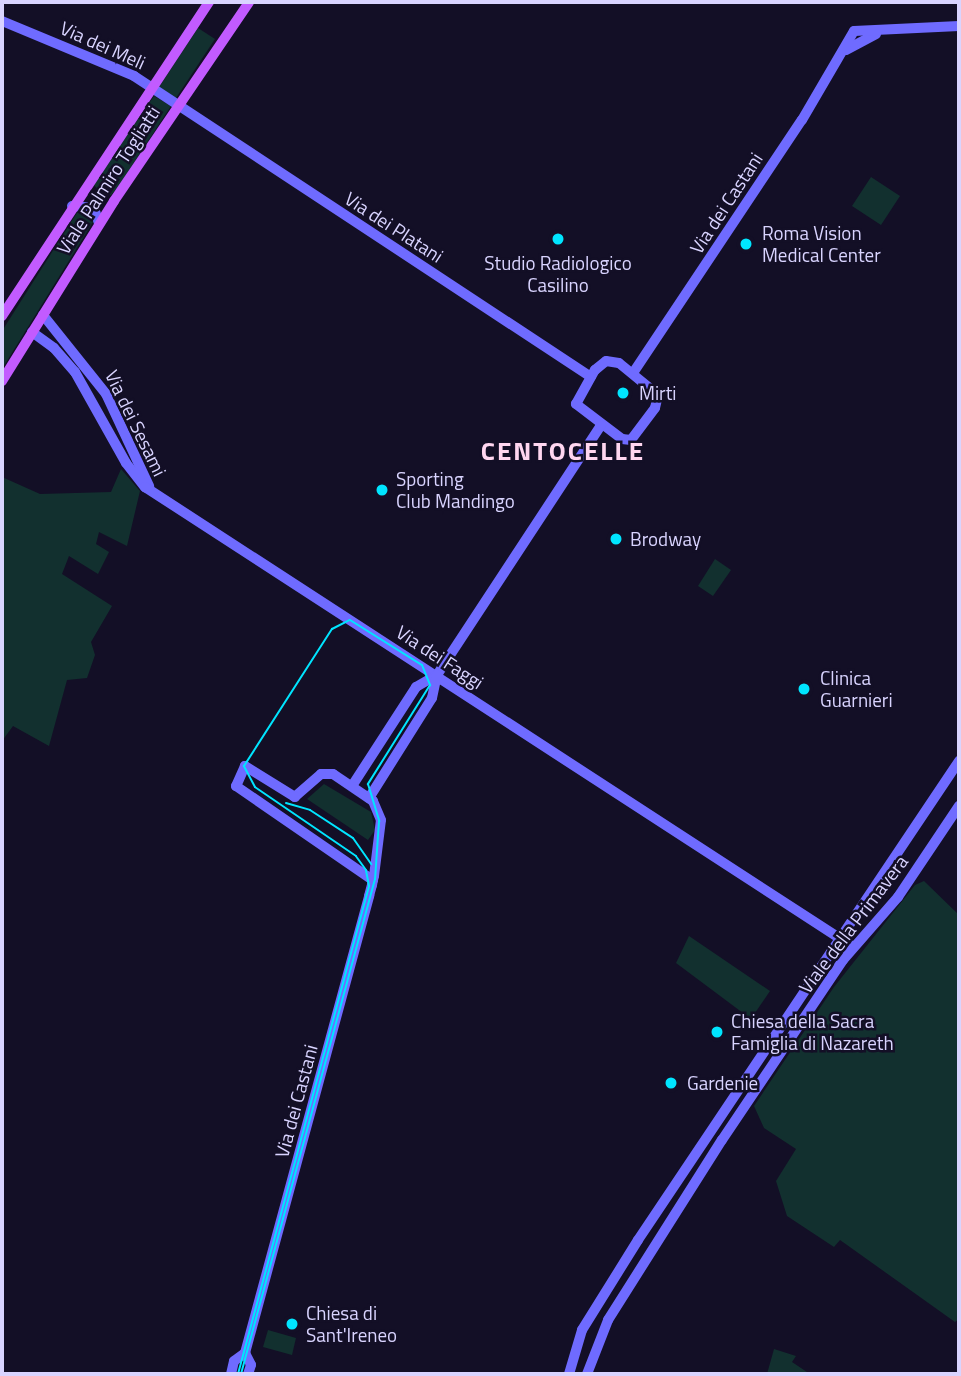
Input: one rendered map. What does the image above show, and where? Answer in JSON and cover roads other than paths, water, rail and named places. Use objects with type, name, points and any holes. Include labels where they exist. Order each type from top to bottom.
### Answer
[{"type":"main road","name":"Viale Palmiro Togliatti","points":[[2,316],[208,2]]},
{"type":"main road","name":"Viale Palmiro Togliatti","points":[[2,381],[99,223],[249,2]]},
{"type":"street","name":"Via dei Meli","points":[[2,21],[127,73],[177,107]]},
{"type":"street","points":[[846,50],[880,33],[959,26]]},
{"type":"street","name":"Via dei Castani","points":[[633,373],[846,50],[853,31],[880,33]]},
{"type":"street","name":"Via dei Platani","points":[[177,107],[591,377]]},
{"type":"street","points":[[72,206],[94,208],[99,223]]},
{"type":"street","name":"Via dei Sesami","points":[[43,315],[102,387],[150,490]]},
{"type":"street","name":"Via dei Sesami","points":[[33,332],[54,348],[75,372],[125,463],[150,490]]},
{"type":"street","points":[[611,360],[633,373],[657,393],[654,410],[629,441],[601,425],[576,404],[600,365],[611,360]]},
{"type":"street","points":[[373,880],[236,786],[245,766],[291,796],[302,795],[325,773],[369,798],[432,698],[437,675],[601,425]]},
{"type":"street","name":"Via dei Faggi","points":[[150,490],[853,947]]},
{"type":"street","points":[[352,786],[416,687],[437,675]]},
{"type":"street","name":"Viale della Primavera","points":[[569,1374],[582,1330],[650,1221],[959,761]]},
{"type":"street","name":"Via dei Castani","points":[[245,1353],[373,880],[381,816],[369,798]]},
{"type":"street","name":"Viale della Primavera","points":[[587,1374],[600,1335],[636,1275],[853,947],[898,897],[959,806]]},
{"type":"street","points":[[231,1374],[234,1361],[245,1353],[251,1365],[248,1374]]},
{"type":"tram line","points":[[238,1374],[369,886],[366,870],[356,856],[255,787],[244,766],[332,629],[350,620],[422,665],[430,685],[368,784],[379,821],[375,879],[241,1374]]},
{"type":"tram line","points":[[286,803],[310,810],[353,838],[371,864]]},
{"type":"place","name":"Studio Radiologico Casilino","points":[[558,239]]},
{"type":"place","name":"Roma Vision Medical Center","points":[[746,244]]},
{"type":"place","name":"Mirti","points":[[623,393]]},
{"type":"place","name":"Sporting Club Mandingo","points":[[382,490]]},
{"type":"place","name":"Brodway","points":[[616,539]]},
{"type":"place","name":"Clinica Guarnieri","points":[[804,689]]},
{"type":"place","name":"Chiesa della Sacra Famiglia di Nazareth","points":[[717,1032]]},
{"type":"place","name":"Gardenie","points":[[671,1083]]},
{"type":"place","name":"Chiesa di Sant'Ireneo","points":[[292,1324]]},
{"type":"district","name":"CENTOCELLE","points":[[563,451]]}]
